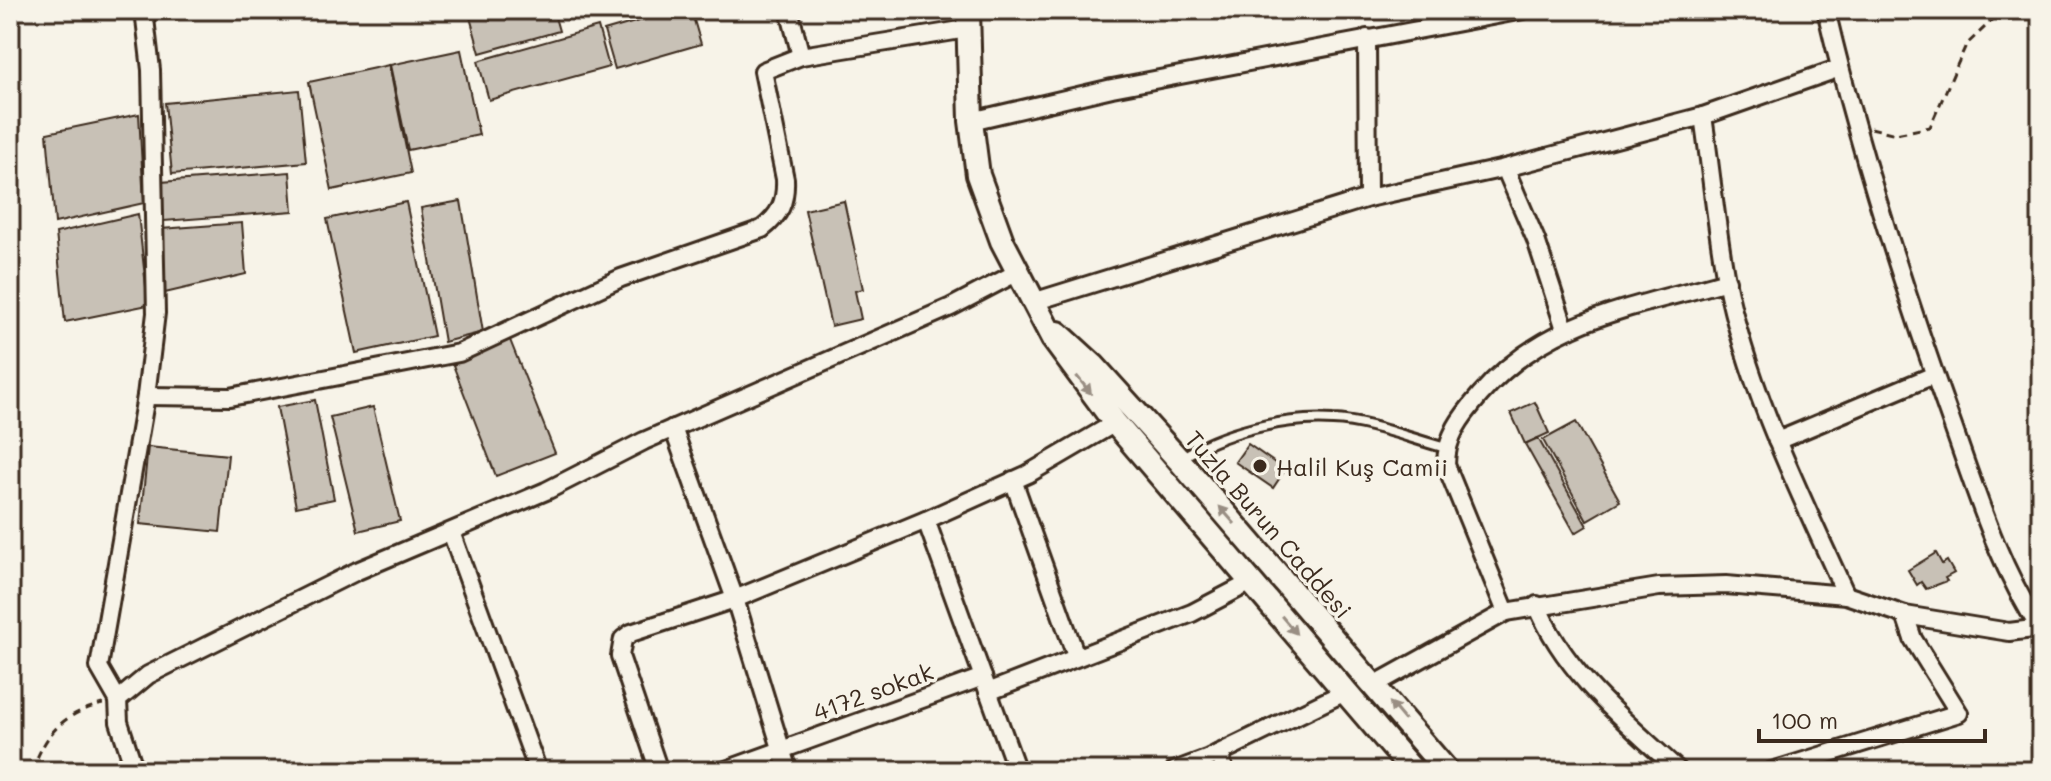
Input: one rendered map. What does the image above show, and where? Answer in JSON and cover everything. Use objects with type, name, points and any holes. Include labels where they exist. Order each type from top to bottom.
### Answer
[{"type":"main road","name":"Tuzla Burun Caddesi","points":[[967,20],[971,121],[982,189],[1038,311],[1076,374],[1115,423],[1413,771]]},
{"type":"main road","name":"Tuzla Burun Caddesi","points":[[1038,311],[1093,365],[1179,460],[1447,771]]},
{"type":"street","points":[[135,771],[119,722],[118,700],[99,667],[146,396],[156,313],[151,70],[144,10]]},
{"type":"street","points":[[789,10],[801,56]]},
{"type":"street","points":[[971,121],[1112,88],[1523,10]]},
{"type":"street","points":[[1374,685],[1506,612],[1659,587],[1726,585],[1846,595],[1905,615],[2009,632],[2041,629],[2003,564],[1891,253],[1853,124],[1826,10]]},
{"type":"street","points":[[146,396],[230,397],[459,353],[621,278],[762,229],[773,220],[786,197],[763,71],[801,56],[967,20]]},
{"type":"street","points":[[1367,38],[1368,198]]},
{"type":"street","points":[[1038,311],[1368,198],[1505,168],[1703,116],[1840,68]]},
{"type":"street","points":[[1703,116],[1727,281],[1777,441],[1846,595]]},
{"type":"street","points":[[1505,168],[1536,240],[1565,329]]},
{"type":"street","points":[[118,700],[148,675],[327,586],[546,491],[673,428],[951,307],[1018,272]]},
{"type":"street","points":[[1506,612],[1452,481],[1446,448],[1453,430],[1488,386],[1528,349],[1565,329],[1727,281]]},
{"type":"street","points":[[1777,441],[1934,375]]},
{"type":"street","points":[[659,771],[626,681],[619,648],[623,639],[649,624],[735,599],[926,520],[1013,480],[1115,423]]},
{"type":"street","points":[[673,428],[735,599],[788,771]]},
{"type":"street","points":[[1013,480],[1076,656]]},
{"type":"street","points":[[926,520],[1017,771]]},
{"type":"street","points":[[451,532],[538,771]]},
{"type":"street","name":"4172 sokak","points":[[723,771],[1076,656],[1192,613],[1253,581]]},
{"type":"street","points":[[1537,605],[1550,633],[1606,704],[1679,771]]},
{"type":"street","points":[[1772,771],[1959,713],[1913,639],[1905,615]]},
{"type":"street","points":[[1174,771],[1219,753],[1345,692]]},
{"type":"street","points":[[1219,753],[1225,771]]},
{"type":"lane","points":[[1179,460],[1195,449],[1249,431],[1284,423],[1335,419],[1446,448]]},
{"type":"path","points":[[1853,124],[1896,134],[1930,127],[1966,45],[2003,10]]},
{"type":"path","points":[[32,771],[42,744],[60,722],[94,706],[118,700]]},
{"type":"building","points":[[468,10],[553,10],[559,31],[480,53]]},
{"type":"building","points":[[677,10],[691,10],[701,44],[615,69],[604,31]]},
{"type":"building","points":[[598,27],[609,67],[489,100],[478,61]]},
{"type":"building","points":[[461,50],[479,135],[408,150],[390,65]]},
{"type":"building","points":[[389,65],[411,173],[332,190],[309,82]]},
{"type":"building","points":[[299,90],[306,162],[172,174],[165,103]]},
{"type":"building","points":[[139,114],[144,203],[55,223],[47,133]]},
{"type":"building","points":[[290,172],[293,211],[164,221],[161,182]]},
{"type":"building","points":[[461,201],[483,332],[444,342],[421,208]]},
{"type":"building","points":[[844,201],[863,289],[855,291],[861,319],[831,326],[805,210]]},
{"type":"building","points":[[406,202],[434,336],[356,353],[327,219]]},
{"type":"building","points":[[138,214],[148,305],[65,322],[56,233]]},
{"type":"building","points":[[242,223],[246,274],[165,293],[161,229]]},
{"type":"building","points":[[508,335],[555,453],[496,476],[453,365]]},
{"type":"building","points":[[315,400],[334,499],[296,507],[277,407]]},
{"type":"building","points":[[1535,402],[1549,433],[1525,444],[1511,413]]},
{"type":"building","points":[[373,407],[400,521],[358,531],[330,417]]},
{"type":"building","points":[[1576,422],[1620,501],[1587,520],[1543,440]]},
{"type":"building","points":[[1538,438],[1587,526],[1575,533],[1525,444]]},
{"type":"building","name":"Halil Kuş Camii","points":[[1248,444],[1285,470],[1273,488],[1235,462]]},
{"type":"building","points":[[148,447],[228,455],[220,532],[140,524]]},
{"type":"building","points":[[1936,553],[1942,564],[1947,561],[1954,573],[1945,578],[1947,581],[1926,589],[1921,582],[1917,585],[1908,570]]},
{"type":"place","name":"Halil Kuş Camii","points":[[1260,466]]}]
